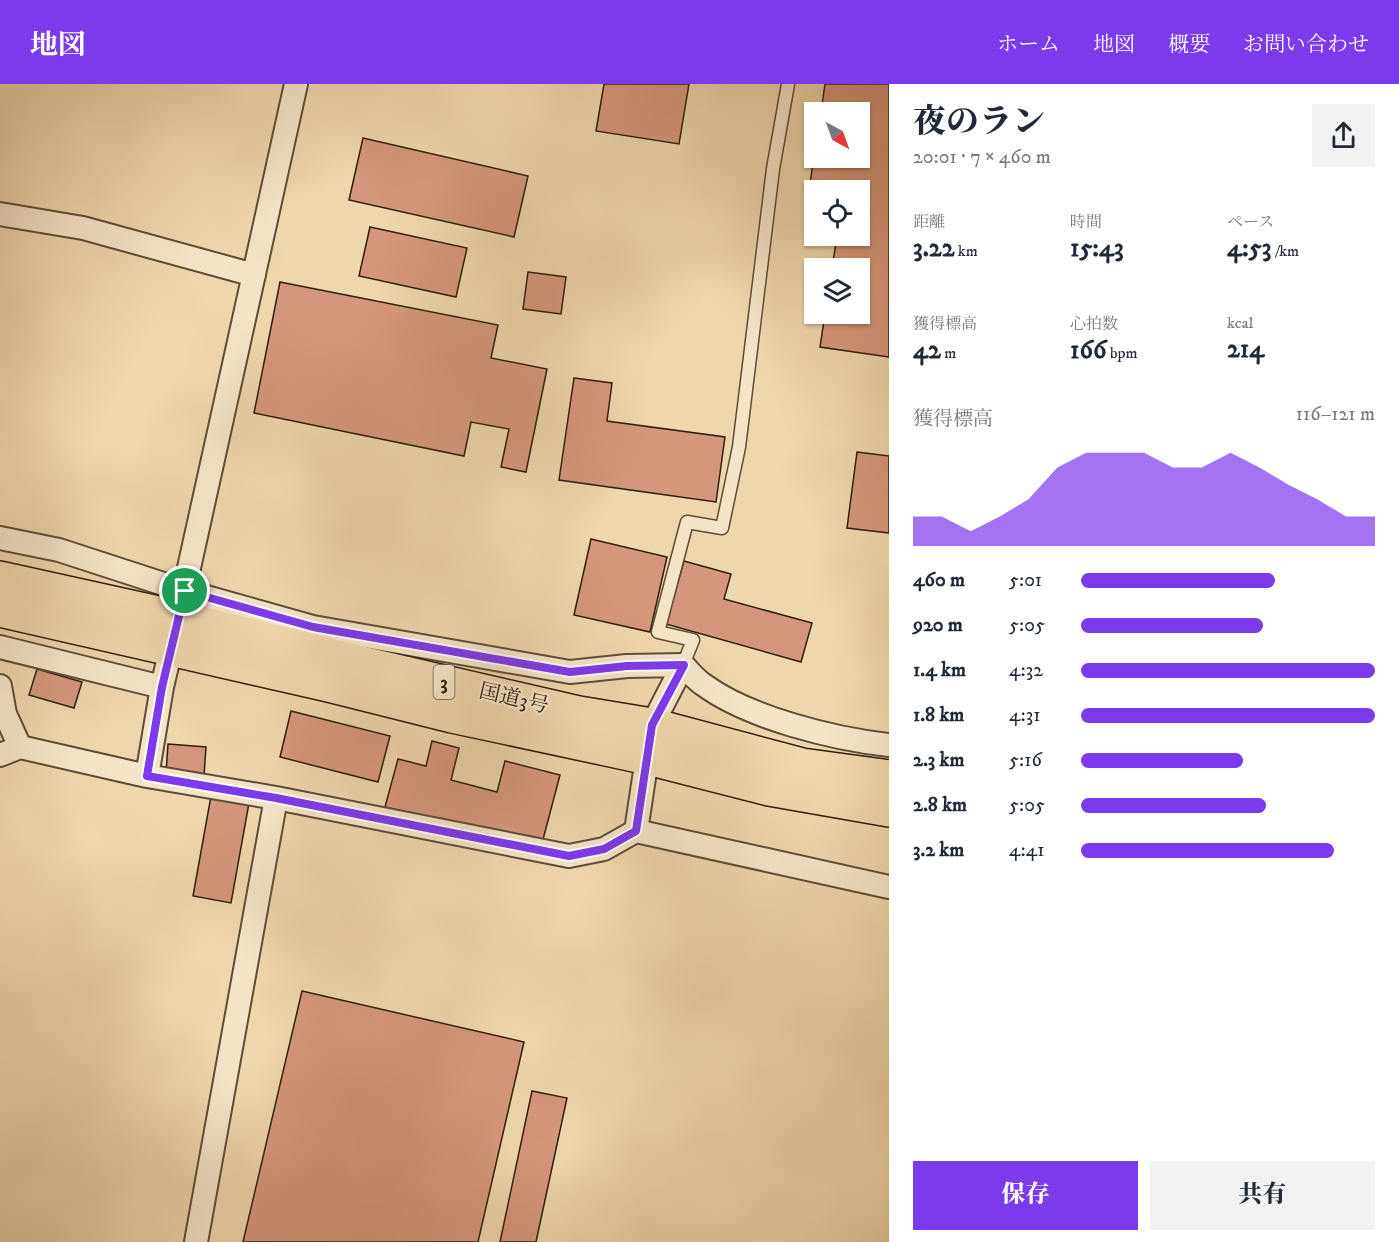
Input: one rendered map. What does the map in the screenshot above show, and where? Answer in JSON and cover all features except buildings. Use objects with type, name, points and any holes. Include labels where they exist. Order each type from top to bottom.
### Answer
[{"type":"highway","name":"国道3号","points":[[0,578],[579,713],[652,725],[802,765],[889,777]]},
{"type":"highway","name":"国道3号","points":[[0,610],[178,619],[452,716],[648,759],[769,789],[889,810]]},
{"type":"street","points":[[147,776],[162,687],[296,84]]},
{"type":"street","points":[[0,214],[83,228],[254,275]]},
{"type":"street","points":[[0,538],[59,550],[178,619],[313,627],[570,672],[627,666],[684,665],[704,685],[735,702],[782,722],[855,741],[889,745]]},
{"type":"street","points":[[0,647],[162,687]]},
{"type":"street","points":[[636,831],[652,725],[684,665]]},
{"type":"street","points":[[0,686],[10,751],[276,798],[569,856],[604,849],[636,831],[889,887]]},
{"type":"street","points":[[196,1242],[276,798]]},
{"type":"lane","points":[[684,665],[693,640],[658,632],[687,522],[722,528],[739,447],[773,169],[788,84]]},
{"type":"route","points":[[185,591],[313,627],[570,672],[627,666],[684,665],[652,725],[636,831],[604,849],[569,856],[276,798],[147,776],[162,687],[185,591]]}]
